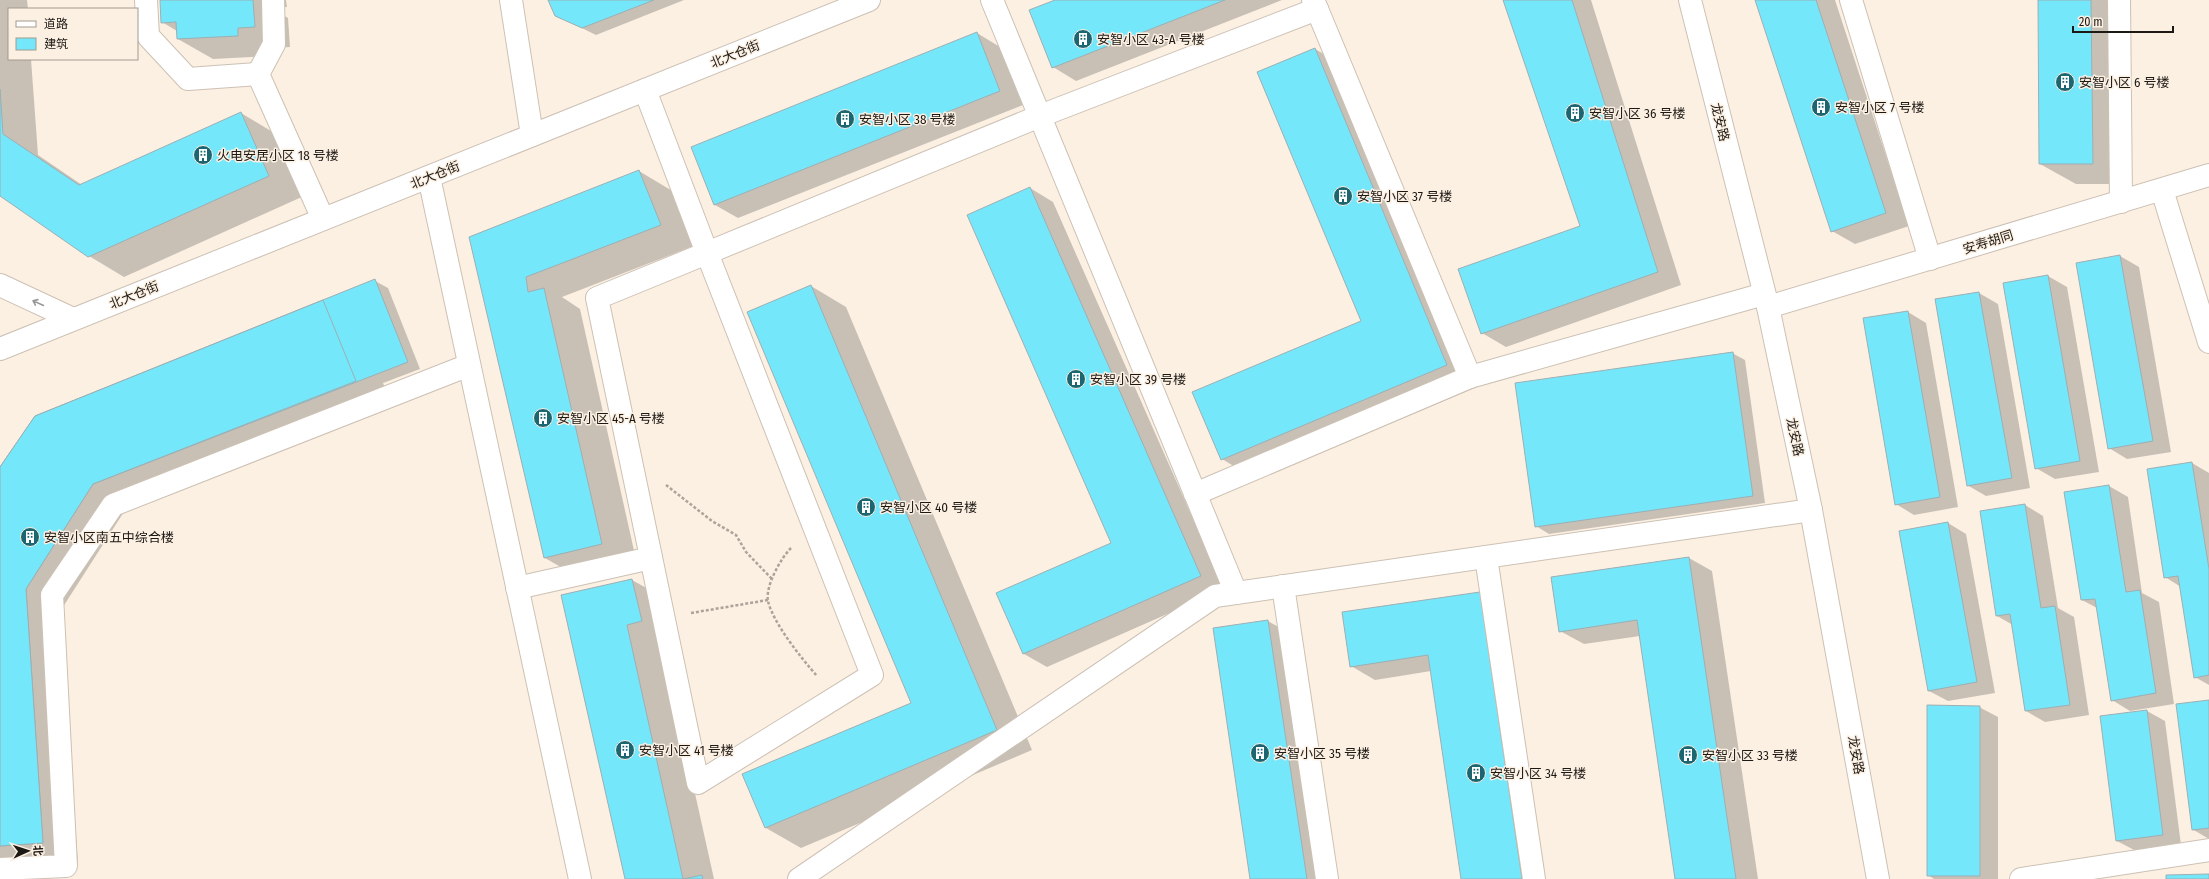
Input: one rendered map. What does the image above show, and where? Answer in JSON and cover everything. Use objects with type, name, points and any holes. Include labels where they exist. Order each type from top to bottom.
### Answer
[{"type":"street","points":[[146,0],[148,36],[188,79],[258,74]]},
{"type":"street","points":[[258,74],[274,44],[273,0]]},
{"type":"street","points":[[511,0],[532,136]]},
{"type":"street","name":"北大仓街","points":[[0,349],[869,0]]},
{"type":"street","points":[[992,0],[1236,593]]},
{"type":"street","name":"龙安路","points":[[1690,0],[1766,301],[1811,510],[1878,879]]},
{"type":"street","points":[[1851,0],[1930,259]]},
{"type":"street","points":[[2119,0],[2121,202]]},
{"type":"street","points":[[645,90],[707,253],[872,675],[698,783],[597,298],[707,253],[1040,116],[1315,4],[1470,377]]},
{"type":"street","points":[[258,74],[323,219]]},
{"type":"street","name":"安寿胡同","points":[[1195,494],[1470,377],[1930,259],[2209,175]]},
{"type":"street","points":[[429,177],[580,879]]},
{"type":"street","points":[[2162,190],[2209,342]]},
{"type":"street","points":[[0,285],[73,319]]},
{"type":"street","points":[[0,869],[66,866],[52,595],[113,505],[469,364]]},
{"type":"street","points":[[799,879],[1215,596],[1811,510]]},
{"type":"street","points":[[1486,557],[1534,879]]},
{"type":"street","points":[[517,588],[651,558]]},
{"type":"street","points":[[1283,586],[1327,879]]},
{"type":"street","points":[[2021,879],[2209,850]]},
{"type":"path","points":[[636,486],[661,481],[712,521],[736,535],[746,552],[772,579]]},
{"type":"path","points":[[814,525],[783,556],[772,579],[768,600],[783,631],[802,660],[836,697]]},
{"type":"path","points":[[663,618],[768,600]]},
{"type":"building","points":[[160,0],[253,0],[255,27],[238,28],[238,36],[177,39],[176,22],[161,23]]},
{"type":"building","points":[[548,0],[654,0],[582,28],[555,16]]},
{"type":"building","name":"安智小区 43-A 号楼","points":[[1055,0],[1225,0],[1052,68],[1029,10]]},
{"type":"building","name":"安智小区 36 号楼","points":[[1503,0],[1572,0],[1658,272],[1481,334],[1458,269],[1580,226]]},
{"type":"building","name":"安智小区 7 号楼","points":[[1755,0],[1816,0],[1886,213],[1831,232]]},
{"type":"building","name":"安智小区 6 号楼","points":[[2038,0],[2091,0],[2093,164],[2039,164]]},
{"type":"building","name":"安智小区 38 号楼","points":[[977,32],[1000,91],[714,205],[691,147]]},
{"type":"building","name":"安智小区 37 号楼","points":[[1315,48],[1447,365],[1221,460],[1192,392],[1361,321],[1257,72]]},
{"type":"building","name":"火电安居小区 18 号楼","points":[[0,89],[3,134],[79,185],[241,112],[269,176],[88,257],[0,196]]},
{"type":"building","name":"安智小区 45-A 号楼","points":[[639,170],[661,225],[526,277],[528,292],[544,288],[602,544],[544,558],[469,237]]},
{"type":"building","name":"安智小区 39 号楼","points":[[1030,187],[1201,576],[1023,654],[996,593],[1111,543],[967,215]]},
{"type":"building","points":[[2120,255],[2153,441],[2108,449],[2076,263]]},
{"type":"building","points":[[2048,275],[2080,461],[2035,469],[2003,283]]},
{"type":"building","name":"安智小区南五中综合楼","points":[[375,279],[408,362],[93,484],[26,589],[43,843],[0,846],[0,467],[35,416]]},
{"type":"building","name":"安智小区 40 号楼","points":[[811,285],[997,730],[765,828],[742,774],[911,703],[747,312]]},
{"type":"building","points":[[1979,292],[2012,478],[1967,486],[1935,299]]},
{"type":"building","name":"安智小区南五中综合楼","points":[[323,300],[356,381],[93,484],[26,589],[43,843],[0,846],[0,467],[35,416]]},
{"type":"building","points":[[1908,311],[1940,497],[1895,505],[1863,318]]},
{"type":"building","points":[[1733,352],[1753,496],[1535,527],[1515,383]]},
{"type":"building","points":[[2192,462],[2209,569],[2209,675],[2194,678],[2178,576],[2164,578],[2147,469]]},
{"type":"building","points":[[2109,485],[2126,592],[2140,590],[2156,693],[2111,701],[2095,599],[2081,600],[2064,492]]},
{"type":"building","points":[[2025,504],[2041,608],[2055,606],[2070,705],[2025,711],[2010,614],[1996,616],[1980,511]]},
{"type":"building","points":[[1948,522],[1977,682],[1928,691],[1899,531]]},
{"type":"building","name":"安智小区 33 号楼","points":[[1689,557],[1736,879],[1675,879],[1637,620],[1559,632],[1551,577]]},
{"type":"building","name":"安智小区 41 号楼","points":[[632,579],[642,621],[627,625],[683,879],[625,879],[561,595]]},
{"type":"building","name":"安智小区 34 号楼","points":[[1480,592],[1522,879],[1461,879],[1428,655],[1350,667],[1342,612]]},
{"type":"building","name":"安智小区 35 号楼","points":[[1268,620],[1307,879],[1250,879],[1213,628]]},
{"type":"building","points":[[2209,700],[2209,828],[2192,830],[2176,704]]},
{"type":"building","points":[[1927,705],[1980,706],[1980,876],[1927,876]]},
{"type":"building","points":[[2147,710],[2163,835],[2116,841],[2100,716]]},
{"type":"building","points":[[2209,874],[2209,879],[2166,879],[2166,875]]},
{"type":"building","points":[[702,875],[703,879],[683,879]]},
{"type":"place","name":"安智小区 43-A 号楼","points":[[1083,39]]},
{"type":"place","name":"安智小区 6 号楼","points":[[2065,82]]},
{"type":"place","name":"安智小区 7 号楼","points":[[1821,107]]},
{"type":"place","name":"安智小区 36 号楼","points":[[1575,113]]},
{"type":"place","name":"安智小区 38 号楼","points":[[845,119]]},
{"type":"place","name":"火电安居小区 18 号楼","points":[[203,155]]},
{"type":"place","name":"安智小区 37 号楼","points":[[1343,196]]},
{"type":"place","name":"安智小区 39 号楼","points":[[1076,379]]},
{"type":"place","name":"安智小区 45-A 号楼","points":[[543,418]]},
{"type":"place","name":"安智小区 40 号楼","points":[[866,507]]},
{"type":"place","name":"安智小区南五中综合楼","points":[[30,537]]},
{"type":"place","name":"安智小区 41 号楼","points":[[625,750]]},
{"type":"place","name":"安智小区 35 号楼","points":[[1260,753]]},
{"type":"place","name":"安智小区 33 号楼","points":[[1688,755]]},
{"type":"place","name":"安智小区 34 号楼","points":[[1476,773]]}]
